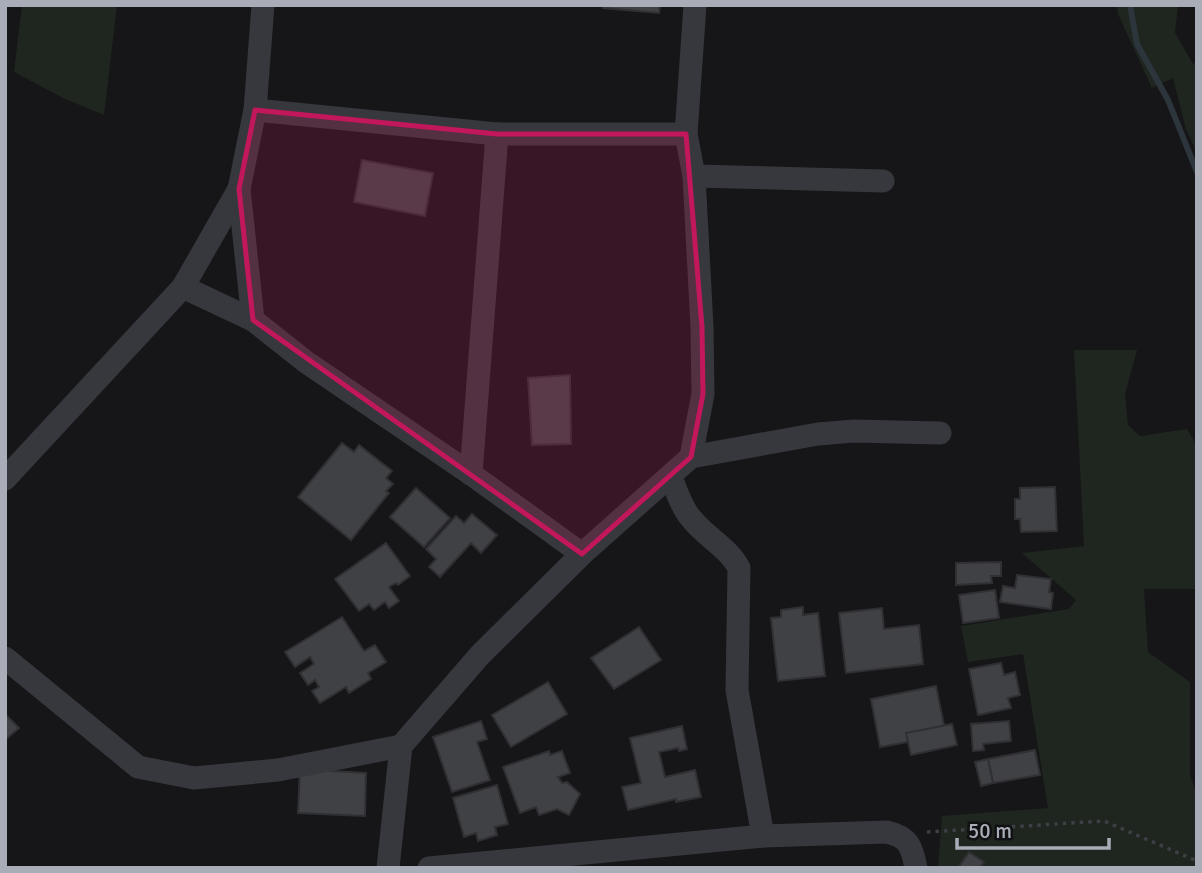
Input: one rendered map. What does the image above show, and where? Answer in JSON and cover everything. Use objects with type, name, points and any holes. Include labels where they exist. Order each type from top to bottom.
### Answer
[{"type":"street","points":[[253,320],[240,189],[255,110],[263,5]]},
{"type":"street","points":[[388,868],[401,746],[480,655],[582,554],[691,457],[703,394],[694,176],[686,134],[695,5]]},
{"type":"street","points":[[255,110],[497,134],[686,134]]},
{"type":"street","points":[[471,474],[497,134]]},
{"type":"street","points":[[694,176],[883,181]]},
{"type":"street","points":[[5,479],[183,287],[240,189]]},
{"type":"street","points":[[183,287],[253,320],[306,362],[471,474],[582,554]]},
{"type":"street","points":[[691,457],[791,438],[842,432],[940,433]]},
{"type":"street","points":[[671,477],[688,515],[711,540],[733,557],[739,568],[737,690],[763,836]]},
{"type":"street","points":[[5,658],[138,767],[194,778],[278,770],[401,746]]},
{"type":"street","points":[[429,868],[763,836],[887,832],[905,839],[912,847],[916,868]]},
{"type":"path","points":[[897,835],[1104,821],[1197,861]]},
{"type":"highlighted area","points":[[255,110],[497,134],[686,134],[702,327],[703,394],[691,457],[582,554],[253,320],[239,189]]},
{"type":"shaded area","points":[[22,5],[117,5],[104,115],[65,99],[14,72]]},
{"type":"shaded area","points":[[1117,5],[1178,5],[1175,33],[1193,64],[1197,62],[1197,153],[1186,129],[1173,78],[1152,88],[1118,14]]},
{"type":"shaded area","points":[[1074,350],[1137,350],[1125,394],[1128,425],[1140,436],[1187,429],[1197,446],[1197,589],[1144,589],[1148,652],[1190,682],[1190,775],[1197,795],[1197,868],[938,868],[942,816],[1048,808],[1023,654],[968,662],[961,626],[1069,609],[1076,600],[1022,553],[1084,546]]},
{"type":"building","points":[[603,5],[660,5],[659,13],[603,8]]},
{"type":"building","points":[[362,160],[433,173],[425,216],[354,202]]},
{"type":"building","points":[[570,375],[571,444],[532,445],[528,378]]},
{"type":"building","points":[[342,443],[354,452],[359,445],[392,471],[386,478],[393,484],[386,491],[389,493],[351,540],[298,497]]},
{"type":"building","points":[[1055,487],[1057,531],[1021,532],[1020,519],[1015,519],[1015,499],[1020,499],[1020,488]]},
{"type":"building","points":[[416,488],[450,518],[424,547],[390,517]]},
{"type":"building","points":[[472,514],[497,535],[481,553],[471,543],[440,577],[429,567],[436,559],[426,549],[456,516],[464,523]]},
{"type":"building","points":[[386,543],[410,576],[398,585],[396,583],[389,587],[399,601],[389,608],[385,602],[374,610],[369,604],[359,611],[335,579]]},
{"type":"building","points":[[1001,562],[1001,576],[991,576],[992,583],[956,585],[956,563]]},
{"type":"building","points":[[1017,575],[1051,579],[1051,609],[1000,602],[1003,586],[1015,588]]},
{"type":"building","points":[[995,590],[999,618],[963,623],[959,595]]},
{"type":"building","points":[[803,607],[803,615],[818,613],[825,676],[778,681],[771,618],[781,617],[781,610]]},
{"type":"building","points":[[882,608],[884,629],[919,625],[923,664],[846,673],[839,613]]},
{"type":"building","points":[[342,617],[364,651],[375,645],[386,662],[368,673],[371,679],[349,693],[346,687],[320,703],[312,691],[319,687],[315,680],[308,685],[300,673],[314,664],[310,657],[295,667],[285,652]]},
{"type":"building","points":[[639,627],[661,660],[614,689],[591,658]]},
{"type":"building","points":[[1001,663],[1004,675],[1015,672],[1020,695],[1008,698],[1011,708],[978,715],[969,669]]},
{"type":"building","points":[[548,682],[567,714],[511,747],[492,715]]},
{"type":"building","points":[[936,686],[946,735],[880,747],[871,699]]},
{"type":"building","points":[[5,714],[19,728],[5,740]]},
{"type":"building","points":[[481,721],[487,739],[477,742],[490,780],[452,792],[433,737]]},
{"type":"building","points":[[1009,721],[1011,741],[983,744],[984,750],[973,751],[971,724]]},
{"type":"building","points":[[952,724],[957,745],[911,755],[906,733]]},
{"type":"building","points":[[682,726],[687,749],[659,752],[665,777],[695,770],[701,797],[676,802],[676,799],[628,810],[622,787],[641,783],[630,738]]},
{"type":"building","points":[[1035,750],[1040,775],[993,783],[988,759]]},
{"type":"building","points":[[549,751],[550,755],[562,751],[570,773],[558,777],[562,783],[567,782],[580,794],[569,815],[557,809],[539,815],[536,807],[520,813],[503,767]]},
{"type":"building","points":[[988,759],[993,783],[981,786],[975,762]]},
{"type":"building","points":[[300,769],[366,773],[365,816],[298,813]]},
{"type":"building","points":[[497,785],[508,824],[495,827],[497,835],[478,841],[476,833],[464,837],[453,798]]},
{"type":"building","points":[[969,852],[984,862],[980,868],[958,868]]},
{"type":"waterway","points":[[1130,5],[1137,44],[1168,100],[1197,172]]}]
